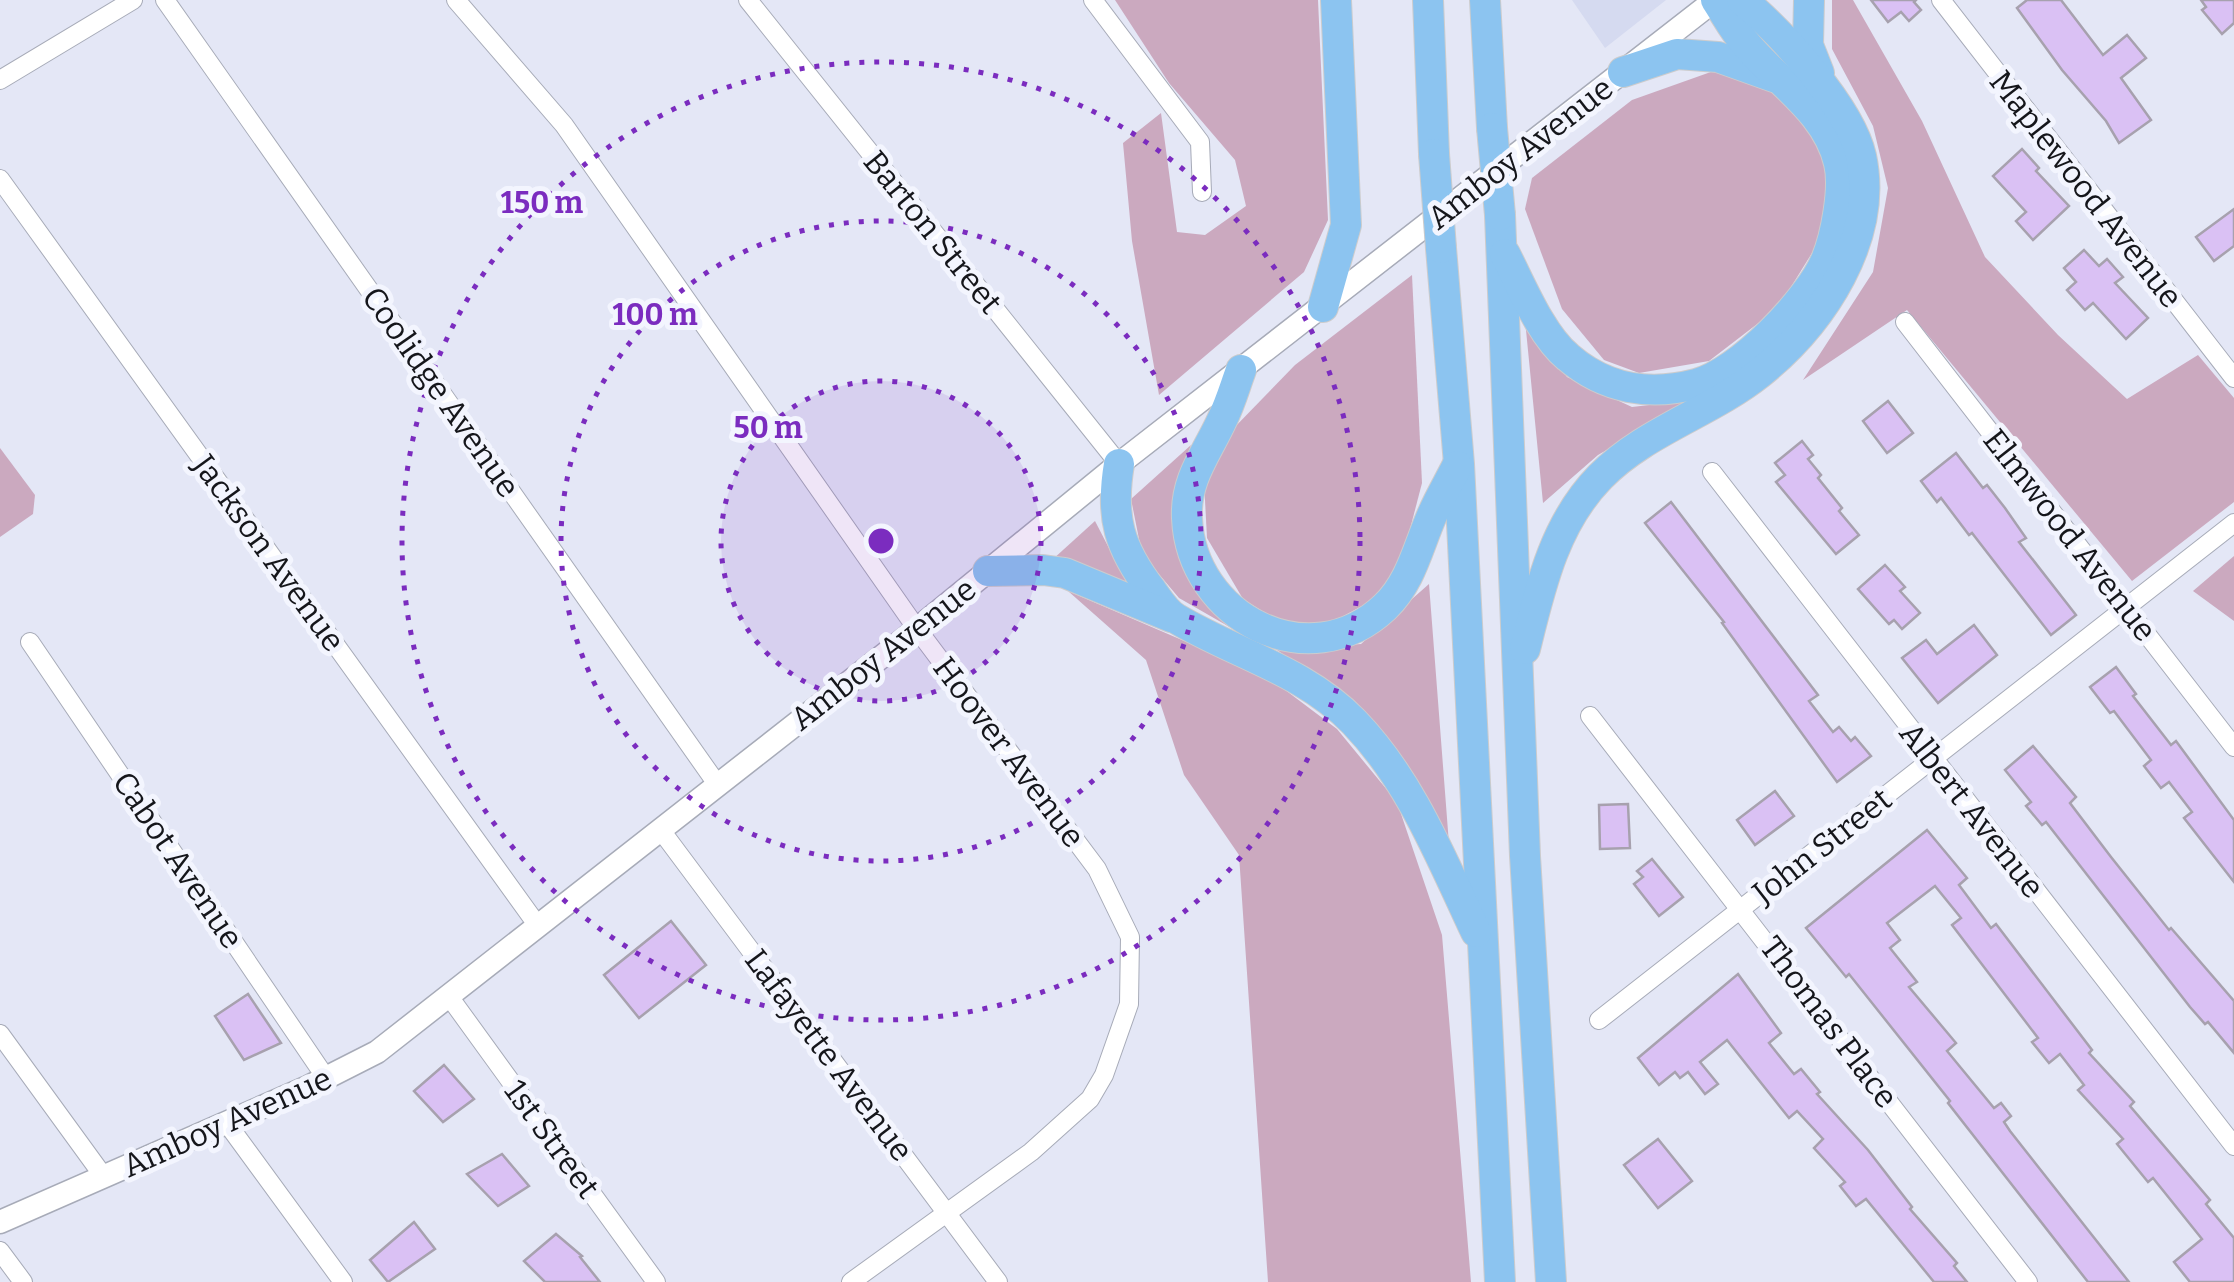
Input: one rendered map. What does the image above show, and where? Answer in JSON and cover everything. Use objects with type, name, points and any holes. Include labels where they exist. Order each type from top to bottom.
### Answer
[{"type":"highway","points":[[1323,307],[1346,225],[1336,0]]},
{"type":"highway","points":[[1428,0],[1440,248],[1459,464],[1500,1282]]},
{"type":"highway","points":[[1485,0],[1500,229],[1518,681],[1551,1282]]},
{"type":"highway","points":[[1500,229],[1537,315],[1566,356],[1608,383],[1649,391],[1700,384],[1750,354],[1795,305],[1826,260],[1840,200],[1839,162],[1818,119],[1746,44],[1716,0]]},
{"type":"highway","points":[[1518,681],[1546,567],[1567,520],[1599,477],[1637,447],[1762,372],[1835,287],[1858,242],[1865,202],[1861,154],[1848,125],[1794,50],[1742,0]]},
{"type":"highway","points":[[1809,0],[1808,45],[1828,95]]},
{"type":"highway","points":[[1623,72],[1677,54],[1718,56],[1783,80]]},
{"type":"highway","points":[[1241,370],[1222,421],[1195,467],[1186,517],[1207,579],[1230,608],[1265,630],[1315,640],[1350,632],[1388,604],[1412,570],[1432,514],[1459,464]]},
{"type":"highway","points":[[1119,464],[1114,496],[1118,530],[1137,572],[1172,617]]},
{"type":"highway","points":[[988,571],[1065,573],[1172,617],[1311,687],[1350,717],[1396,773],[1419,812],[1481,943]]},
{"type":"street","points":[[0,80],[133,0]]},
{"type":"street","name":"Coolidge Avenue","points":[[165,0],[717,784]]},
{"type":"street","name":"Hoover Avenue","points":[[456,0],[564,125],[917,629],[1096,870],[1130,938],[1129,1004],[1104,1076],[1090,1099],[1031,1152],[851,1282]]},
{"type":"street","name":"Barton Street","points":[[748,0],[1119,464]]},
{"type":"street","points":[[1092,0],[1200,142],[1202,192]]},
{"type":"street","name":"Amboy Avenue","points":[[0,1222],[377,1052],[917,629],[1119,464],[1716,0]]},
{"type":"street","name":"Maplewood Avenue","points":[[1941,0],[2234,378]]},
{"type":"street","name":"Jackson Avenue","points":[[0,179],[538,926]]},
{"type":"street","name":"Elmwood Avenue","points":[[1905,322],[2234,747]]},
{"type":"street","name":"Albert Avenue","points":[[1712,472],[2234,1146]]},
{"type":"street","name":"John Street","points":[[1599,1020],[2234,524]]},
{"type":"street","name":"Cabot Avenue","points":[[30,642],[326,1078]]},
{"type":"street","name":"Thomas Place","points":[[1590,716],[2028,1282]]},
{"type":"street","name":"Lafayette Avenue","points":[[660,829],[998,1282]]},
{"type":"street","name":"1st Street","points":[[448,996],[656,1282]]},
{"type":"street","points":[[0,1034],[104,1177]]},
{"type":"street","points":[[226,1122],[342,1282]]},
{"type":"street","points":[[0,1251],[23,1282]]},
{"type":"shaded area","points":[[1115,0],[1318,0],[1328,220],[1304,272],[1159,395],[1132,241],[1123,143],[1161,113],[1177,232],[1205,235],[1246,206],[1235,160],[1169,83]]},
{"type":"shaded area","points":[[1572,0],[1666,0],[1605,48]]},
{"type":"shaded area","points":[[1832,0],[1853,0],[1922,121],[1985,257],[2058,335],[2127,399],[2198,355],[2234,398],[2234,502],[2132,581],[1907,310],[1803,380],[1873,272],[1888,188],[1873,126],[1832,49]]},
{"type":"shaded area","points":[[1722,68],[1781,91],[1805,115],[1830,176],[1820,240],[1778,308],[1709,361],[1639,373],[1604,360],[1562,309],[1525,209],[1532,178],[1632,100]]},
{"type":"shaded area","points":[[1412,275],[1422,483],[1402,560],[1375,599],[1323,627],[1281,623],[1243,599],[1207,538],[1204,481],[1230,432],[1295,365]]},
{"type":"shaded area","points":[[1525,320],[1567,377],[1632,407],[1692,400],[1598,455],[1543,503]]},
{"type":"shaded area","points":[[1191,445],[1174,494],[1179,554],[1233,629],[1179,598],[1142,554],[1131,499]]},
{"type":"shaded area","points":[[0,448],[35,495],[33,514],[0,537]]},
{"type":"shaded area","points":[[1095,521],[1129,587],[1052,560]]},
{"type":"shaded area","points":[[2234,556],[2234,621],[2193,591]]},
{"type":"shaded area","points":[[1429,584],[1449,844],[1395,747],[1314,676],[1277,650],[1361,644]]},
{"type":"shaded area","points":[[1068,591],[1268,677],[1337,729],[1397,802],[1442,935],[1471,1282],[1268,1282],[1239,855],[1184,775],[1146,660]]},
{"type":"building","points":[[1871,0],[1916,0],[1921,10],[1909,21],[1901,12],[1888,22]]},
{"type":"building","points":[[2027,0],[2061,0],[2103,55],[2127,35],[2146,58],[2121,78],[2151,120],[2119,143],[2017,8]]},
{"type":"building","points":[[2201,0],[2234,0],[2234,23],[2222,34],[2202,10],[2206,7]]},
{"type":"building","points":[[2022,149],[2039,168],[2036,171],[2069,206],[2033,240],[2016,221],[2026,212],[1993,176]]},
{"type":"building","points":[[2234,209],[2234,246],[2214,261],[2196,237]]},
{"type":"building","points":[[2084,250],[2099,266],[2107,259],[2123,277],[2115,283],[2148,318],[2126,339],[2093,303],[2085,310],[2067,290],[2076,282],[2064,268]]},
{"type":"building","points":[[1888,401],[1913,433],[1887,453],[1863,421]]},
{"type":"building","points":[[1802,441],[1813,455],[1808,459],[1821,475],[1818,478],[1859,535],[1836,554],[1776,482],[1785,475],[1775,463]]},
{"type":"building","points":[[1956,453],[1983,488],[1987,485],[2005,508],[2026,538],[2019,542],[2076,615],[2051,635],[1972,533],[1969,535],[1941,498],[1937,502],[1921,481]]},
{"type":"building","points":[[1671,502],[1818,695],[1809,701],[1833,732],[1839,727],[1851,741],[1855,737],[1871,756],[1837,782],[1724,622],[1645,523]]},
{"type":"building","points":[[1885,565],[1905,587],[1900,591],[1920,613],[1902,629],[1894,620],[1889,624],[1858,589]]},
{"type":"building","points":[[1974,625],[1997,655],[1938,703],[1902,658],[1926,640],[1937,654]]},
{"type":"building","points":[[2116,667],[2136,694],[2133,696],[2171,745],[2176,741],[2234,820],[2234,882],[2184,818],[2192,812],[2169,782],[2161,788],[2144,766],[2151,760],[2114,711],[2110,713],[2090,687]]},
{"type":"building","points":[[2033,746],[2076,797],[2070,803],[2111,857],[2169,930],[2234,1001],[2234,1053],[2190,1007],[2046,822],[2042,825],[2026,806],[2031,802],[2005,770]]},
{"type":"building","points":[[1775,791],[1794,816],[1755,845],[1737,820]]},
{"type":"building","points":[[1628,804],[1630,848],[1600,849],[1599,805]]},
{"type":"building","points":[[1927,830],[1967,878],[1959,885],[1991,928],[1996,924],[2092,1050],[2089,1053],[2134,1102],[2130,1106],[2210,1200],[2206,1204],[2234,1238],[2234,1282],[2190,1282],[2174,1262],[2202,1239],[2153,1178],[2148,1182],[2117,1144],[2123,1139],[2078,1090],[2084,1085],[2060,1054],[2049,1063],[2032,1042],[2038,1038],[1952,925],[1961,918],[1935,886],[1887,923],[1900,940],[1890,948],[1917,982],[1909,987],[1956,1043],[1947,1051],[1994,1108],[2001,1103],[2011,1116],[2004,1122],[2010,1131],[2129,1282],[2088,1282],[1849,974],[1846,977],[1806,928]]},
{"type":"building","points":[[1652,859],[1683,897],[1659,916],[1634,884],[1643,877],[1637,871]]},
{"type":"building","points":[[671,921],[706,965],[639,1018],[604,975]]},
{"type":"building","points":[[1738,974],[1781,1033],[1769,1043],[1794,1074],[1801,1069],[1820,1092],[1817,1094],[1868,1150],[1910,1209],[1957,1263],[1954,1266],[1967,1282],[1934,1282],[1866,1199],[1856,1206],[1840,1186],[1845,1182],[1814,1148],[1823,1139],[1797,1111],[1789,1118],[1727,1040],[1700,1062],[1718,1084],[1705,1094],[1688,1072],[1680,1078],[1675,1072],[1659,1085],[1638,1058]]},
{"type":"building","points":[[248,994],[281,1043],[244,1060],[215,1016]]},
{"type":"building","points":[[444,1065],[474,1099],[443,1122],[414,1091]]},
{"type":"building","points":[[1658,1139],[1692,1181],[1658,1208],[1624,1165]]},
{"type":"building","points":[[502,1154],[529,1186],[498,1206],[467,1174]]},
{"type":"building","points":[[414,1222],[435,1249],[388,1282],[370,1260]]},
{"type":"building","points":[[556,1234],[582,1256],[600,1282],[545,1282],[524,1261]]}]
